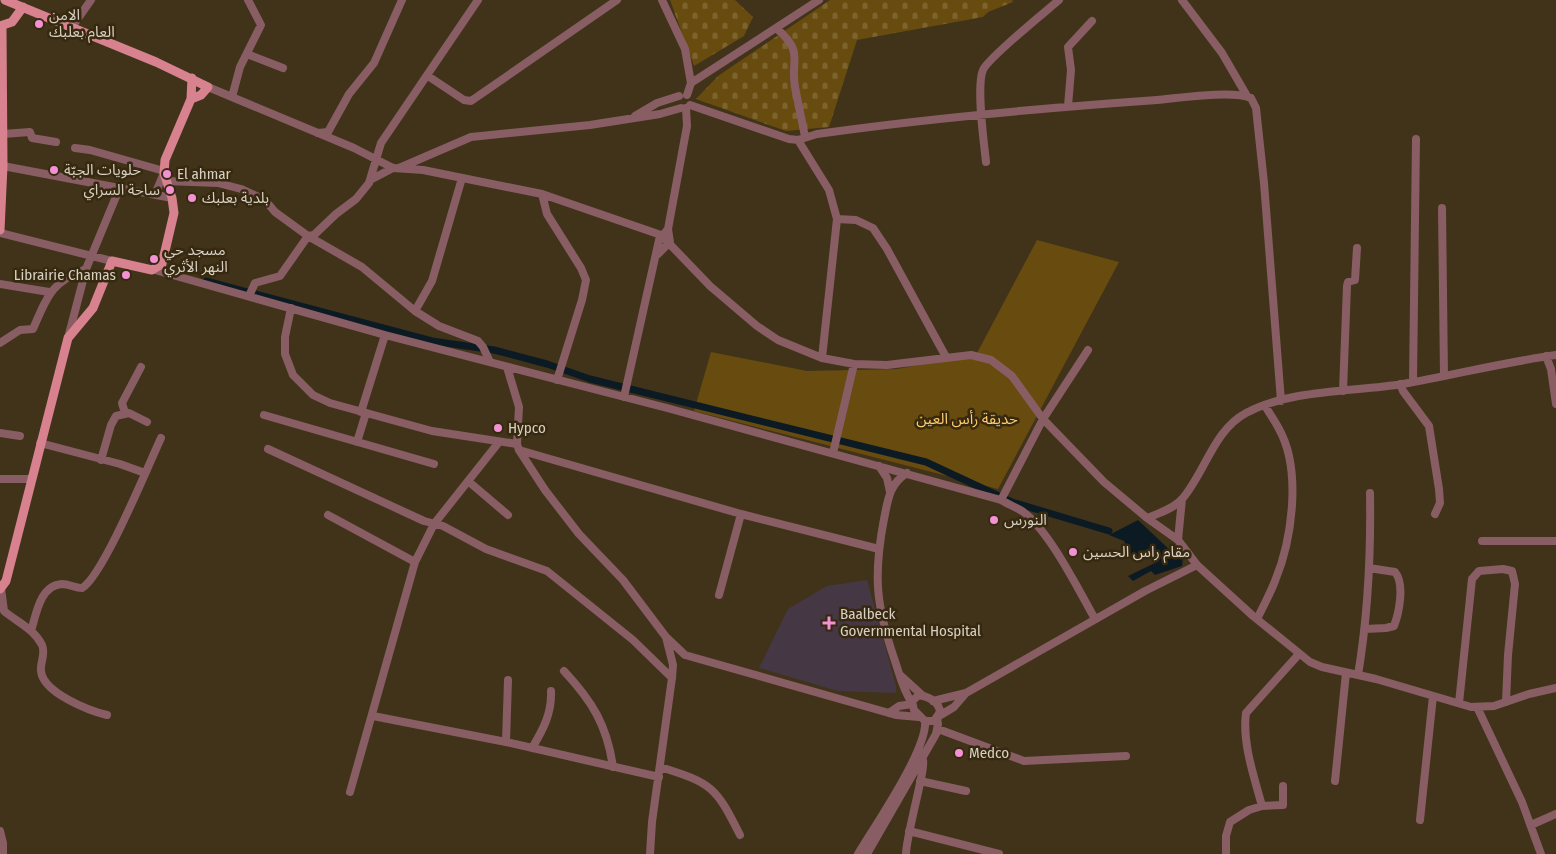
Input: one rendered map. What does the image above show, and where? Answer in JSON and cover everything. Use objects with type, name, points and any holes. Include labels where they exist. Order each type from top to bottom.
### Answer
[{"type":"main road","points":[[5,0],[192,78],[208,87],[201,95],[191,99]]},
{"type":"main road","points":[[0,232],[3,166],[1,26],[12,22],[23,7]]},
{"type":"main road","points":[[1,589],[6,581],[68,338],[92,308],[112,261],[156,270],[164,260],[174,213],[172,198],[165,175],[165,160],[191,99],[192,78]]},
{"type":"street","points":[[72,28],[91,0]]},
{"type":"street","points":[[232,97],[240,66],[261,24],[248,0]]},
{"type":"street","points":[[316,133],[328,132],[349,94],[374,63],[402,0]]},
{"type":"street","points":[[372,179],[376,159],[384,139],[478,0]]},
{"type":"street","points":[[428,76],[461,98],[471,102],[617,0]]},
{"type":"street","points":[[662,0],[685,50],[691,83]]},
{"type":"street","points":[[819,0],[691,83],[677,104],[780,137],[802,139],[845,130],[982,113],[1205,97],[1247,96]]},
{"type":"street","points":[[986,162],[981,77],[984,68],[1059,0]]},
{"type":"street","points":[[1186,2],[1222,52],[1256,108],[1282,402]]},
{"type":"street","points":[[1068,106],[1071,70],[1068,47],[1092,21]]},
{"type":"street","points":[[776,28],[788,40],[795,56],[794,81],[802,139],[829,190],[837,219],[822,358]]},
{"type":"street","points":[[247,54],[283,68]]},
{"type":"street","points":[[208,87],[395,168],[423,170],[556,197],[658,236],[710,286],[757,326],[778,340],[822,358],[854,364],[887,365],[971,355],[983,357],[999,364],[1018,383],[1043,419],[1104,482],[1146,518],[1178,540],[1197,565],[1257,619],[1299,654],[1322,668],[1358,675],[1477,707],[1506,702],[1529,694],[1556,688]]},
{"type":"street","points":[[634,117],[657,103],[683,96],[690,99],[686,107],[686,132],[668,229],[670,246]]},
{"type":"street","points":[[250,294],[255,283],[280,276],[308,236],[314,235],[336,214],[356,199],[372,179],[395,168],[471,138],[564,128],[660,114],[686,107]]},
{"type":"street","points":[[3,134],[30,132],[32,138],[56,142]]},
{"type":"street","points":[[1413,382],[1416,139]]},
{"type":"street","points":[[75,148],[90,150],[165,175],[218,183],[241,189],[265,200],[275,212],[308,236],[362,267],[415,311],[439,326],[478,341],[484,347],[490,362]]},
{"type":"street","points":[[3,166],[172,198]]},
{"type":"street","points":[[155,194],[165,175]]},
{"type":"street","points":[[415,311],[432,281],[462,178]]},
{"type":"street","points":[[68,338],[86,269],[120,187]]},
{"type":"street","points":[[542,194],[547,214],[581,268],[586,280],[582,300],[557,380]]},
{"type":"street","points":[[547,214],[556,197]]},
{"type":"street","points":[[1442,208],[1444,376]]},
{"type":"street","points":[[837,219],[856,220],[872,228],[886,249],[946,357]]},
{"type":"street","points":[[658,236],[668,229]]},
{"type":"street","points":[[0,232],[112,261]]},
{"type":"street","points":[[624,397],[657,255],[658,236]]},
{"type":"street","points":[[657,255],[670,246]]},
{"type":"street","points":[[1343,391],[1347,286],[1348,282],[1355,280],[1357,248]]},
{"type":"street","points":[[0,342],[20,330],[33,328],[49,292],[62,279],[86,269]]},
{"type":"street","points":[[156,270],[250,294],[291,308],[386,335],[834,450],[878,466],[1001,500],[1022,512],[1035,523],[1096,619]]},
{"type":"street","points":[[0,284],[49,292]]},
{"type":"street","points":[[291,308],[284,346],[293,375],[313,395],[330,403],[449,435],[499,442],[518,447],[741,514],[879,549]]},
{"type":"street","points":[[357,442],[363,412],[386,335]]},
{"type":"street","points":[[1001,500],[1043,419],[1088,350]]},
{"type":"street","points":[[1146,518],[1158,514],[1182,499],[1229,427],[1247,413],[1282,402],[1343,391],[1413,382],[1556,355]]},
{"type":"street","points":[[1546,356],[1551,369],[1556,404]]},
{"type":"street","points":[[834,450],[854,364]]},
{"type":"street","points":[[125,412],[122,403],[141,367]]},
{"type":"street","points":[[507,367],[519,407],[518,447],[574,527],[639,599],[666,636],[685,655],[931,722],[954,707],[966,693]]},
{"type":"street","points":[[1400,384],[1403,391],[1422,414],[1430,432],[1440,503],[1435,514]]},
{"type":"street","points":[[1257,619],[1276,581],[1288,538],[1292,504],[1288,453],[1280,430],[1265,406]]},
{"type":"street","points":[[101,460],[112,421],[118,415],[125,412],[132,413],[148,422]]},
{"type":"street","points":[[264,415],[434,464]]},
{"type":"street","points":[[0,433],[20,436]]},
{"type":"street","points":[[31,631],[41,600],[52,588],[62,584],[82,588],[90,581],[116,536],[162,438]]},
{"type":"street","points":[[350,792],[415,562],[434,524],[499,442]]},
{"type":"street","points":[[40,443],[145,473]]},
{"type":"street","points":[[268,449],[486,549],[547,571],[633,640],[672,678]]},
{"type":"street","points":[[878,466],[887,478],[890,492]]},
{"type":"street","points":[[867,854],[871,839],[924,737],[922,719],[903,687],[880,613],[877,581],[879,549],[890,492],[896,481],[907,473]]},
{"type":"street","points":[[0,479],[31,479]]},
{"type":"street","points":[[468,481],[508,515]]},
{"type":"street","points":[[1358,675],[1365,629],[1369,568],[1370,493]]},
{"type":"street","points":[[1178,540],[1182,499]]},
{"type":"street","points":[[720,595],[741,514]]},
{"type":"street","points":[[328,515],[415,562]]},
{"type":"street","points":[[1482,541],[1556,541]]},
{"type":"street","points":[[934,701],[966,693],[1096,619],[1197,565]]},
{"type":"street","points":[[1365,629],[1394,626],[1400,585],[1395,572],[1369,568]]},
{"type":"street","points":[[1458,703],[1472,579],[1479,571],[1503,569],[1512,571],[1515,584],[1508,656],[1506,702]]},
{"type":"street","points":[[1,589],[4,611],[31,631],[43,647],[44,655],[41,672],[47,682],[77,705],[107,714]]},
{"type":"street","points":[[650,854],[672,678],[672,665],[666,636]]},
{"type":"street","points":[[1262,806],[1247,743],[1246,713],[1299,654]]},
{"type":"street","points":[[672,665],[685,655]]},
{"type":"street","points":[[564,671],[585,694],[596,710],[610,746],[613,767]]},
{"type":"street","points":[[1335,781],[1346,673]]},
{"type":"street","points":[[858,854],[871,839],[923,759],[938,729],[938,706],[934,701],[923,696],[900,675]]},
{"type":"street","points":[[506,742],[508,680]]},
{"type":"street","points":[[892,710],[902,698],[903,687]]},
{"type":"street","points":[[532,748],[542,732],[549,715],[551,691]]},
{"type":"street","points":[[892,710],[912,704],[916,696],[923,696]]},
{"type":"street","points":[[1420,820],[1433,696]]},
{"type":"street","points":[[1477,707],[1531,825],[1541,854]]},
{"type":"street","points":[[373,716],[506,742],[660,777]]},
{"type":"street","points":[[938,729],[1024,761],[1126,756]]},
{"type":"street","points":[[906,854],[909,831],[925,763],[923,759],[915,755]]},
{"type":"street","points":[[660,767],[683,774],[713,789],[723,802],[740,835]]},
{"type":"street","points":[[920,781],[966,791]]},
{"type":"street","points":[[1226,854],[1226,836],[1230,822],[1249,810],[1262,806],[1283,805],[1283,786]]},
{"type":"street","points":[[1531,825],[1556,814]]},
{"type":"street","points":[[0,831],[3,843],[2,854]]},
{"type":"street","points":[[909,831],[999,854]]},
{"type":"shaded area","name":"Baalbeck Governmental Hospital","points":[[867,580],[896,686],[896,693],[838,691],[759,668],[788,609],[827,586]]},
{"type":"green space","points":[[670,0],[735,0],[753,17],[744,36],[694,66]]},
{"type":"green space","points":[[830,0],[1012,0],[1013,2],[988,12],[983,17],[857,40],[829,127],[786,131],[696,99],[718,76]]},
{"type":"green space","name":"حديقة رأس العين","points":[[1037,240],[1119,262],[998,489],[694,411],[711,352],[807,371],[897,369],[976,355]]},
{"type":"water","points":[[1138,520],[1172,552],[1176,551],[1183,557],[1182,566],[1155,575],[1151,571],[1133,581],[1128,576],[1159,561],[1151,549],[1133,559],[1124,541],[1109,535]]},
{"type":"waterway","points":[[206,281],[432,341],[494,350],[547,364],[590,379],[926,462],[1012,502],[1109,531]]},
{"type":"place","name":"الامن العام بعلبك","points":[[39,24]]},
{"type":"place","name":"حلويات الجبّة","points":[[54,170]]},
{"type":"place","name":"El ahmar","points":[[167,174]]},
{"type":"place","name":"ساحة السراي","points":[[170,190]]},
{"type":"place","name":"بلدية بعلبك","points":[[192,198]]},
{"type":"place","name":"مسجد حي النهر الأثري","points":[[154,259]]},
{"type":"place","name":"Librairie Chamas","points":[[126,275]]},
{"type":"place","name":"Hypco","points":[[498,428]]},
{"type":"place","name":"النورس","points":[[994,520]]},
{"type":"place","name":"مقام راس الحسين","points":[[1073,552]]},
{"type":"place","name":"Baalbeck Governmental Hospital","points":[[829,623]]},
{"type":"place","name":"Medco","points":[[959,753]]}]
